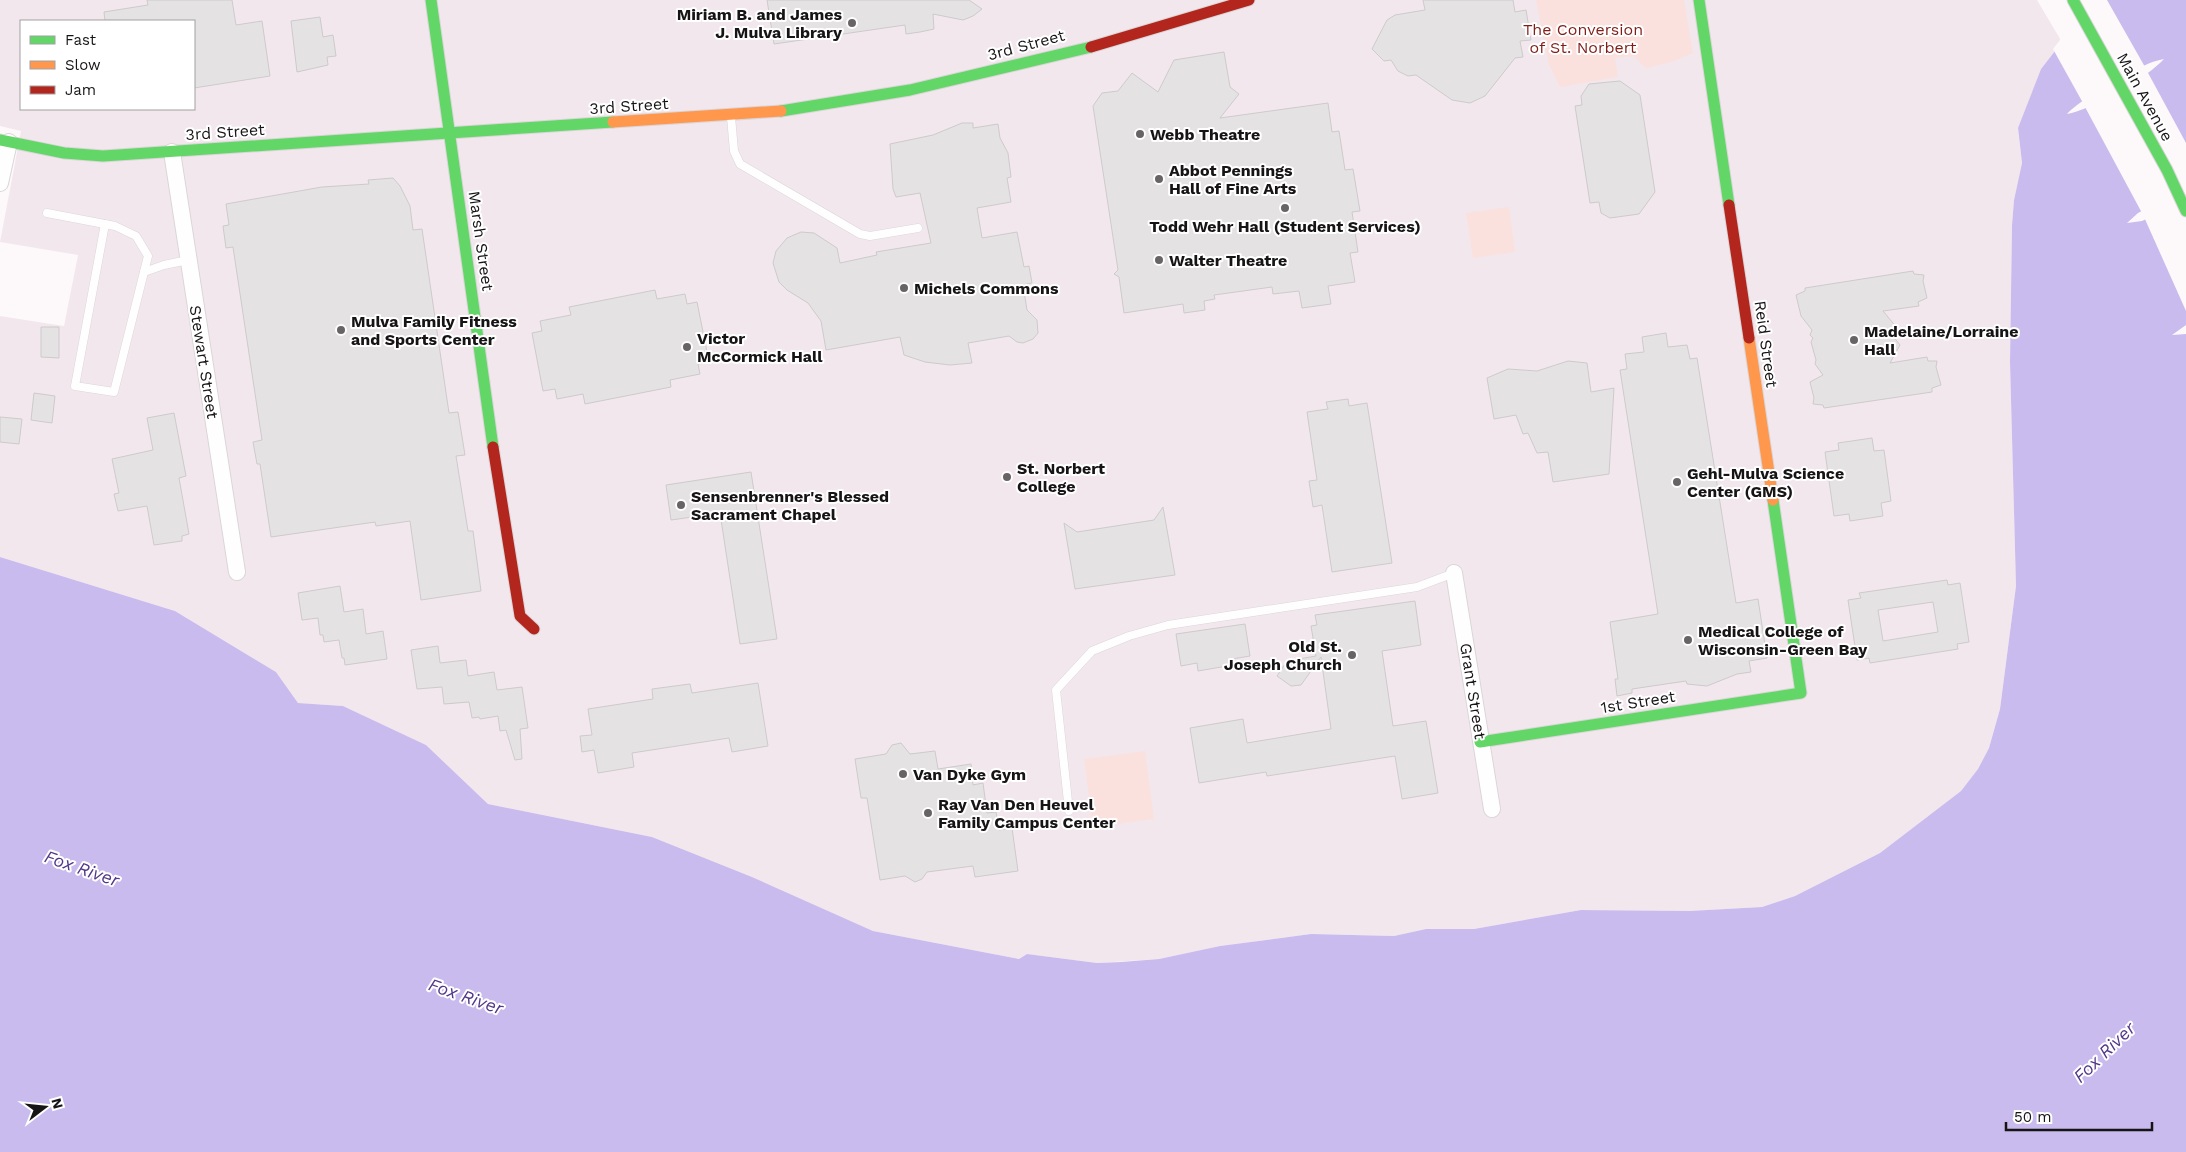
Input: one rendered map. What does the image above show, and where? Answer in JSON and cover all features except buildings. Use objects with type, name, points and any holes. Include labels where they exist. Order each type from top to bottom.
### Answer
[{"type":"street","name":"Marsh Street","points":[[431,0],[490,429],[520,616],[534,630]]},
{"type":"street","name":"3rd Street","points":[[4,141],[64,153],[103,156],[795,110],[871,98],[1021,65],[1201,11],[1249,0]]},
{"type":"street","name":"Reid Street","points":[[1699,0],[1801,693]]},
{"type":"street","name":"Main Avenue","points":[[2073,0],[2167,170],[2186,211]]},
{"type":"street","points":[[0,183],[4,141]]},
{"type":"street","name":"Stewart Street","points":[[172,152],[237,572]]},
{"type":"street","name":"Grant Street","points":[[1454,573],[1492,809]]},
{"type":"street","name":"1st Street","points":[[1480,742],[1801,693]]},
{"type":"lane","points":[[731,115],[734,151],[740,164],[860,234],[870,236],[918,228]]},
{"type":"lane","points":[[47,213],[105,224],[115,226],[136,236],[148,256],[114,392],[75,386],[105,224]]},
{"type":"lane","points":[[144,272],[188,260]]},
{"type":"lane","points":[[1069,811],[1056,690],[1092,651],[1129,636],[1168,625],[1417,587],[1454,573]]},
{"type":"shaded area","name":"St. Norbert College","points":[[0,0],[2037,0],[2062,42],[2041,69],[2018,129],[2022,163],[2014,200],[2012,225],[2010,362],[2016,586],[2000,709],[1989,748],[1978,769],[1961,791],[1880,853],[1795,896],[1762,907],[1689,911],[1581,910],[1474,929],[1426,929],[1394,936],[1311,934],[1220,946],[1159,959],[1097,963],[1027,954],[1019,959],[873,931],[752,877],[652,837],[488,804],[426,745],[343,706],[298,703],[276,672],[175,611],[0,557],[0,316],[64,326],[78,255],[0,242],[21,131],[0,126]]},
{"type":"green space","name":"The Conversion of St. Norbert","points":[[1536,0],[1684,0],[1693,53],[1672,62],[1646,68],[1633,56],[1615,58],[1618,77],[1560,87],[1549,65]]},
{"type":"green space","points":[[1509,207],[1515,252],[1473,258],[1466,213]]},
{"type":"green space","points":[[1145,751],[1154,819],[1093,827],[1084,759]]},
{"type":"water","name":"Fox River","points":[[2082,0],[2186,0],[2186,188],[2138,213],[2127,223],[2142,221],[2186,199],[2186,325],[2172,335],[2186,334],[2186,1152],[0,1152],[0,557],[175,611],[276,672],[298,703],[343,706],[426,745],[488,804],[652,837],[752,877],[873,931],[1019,959],[1027,954],[1097,963],[1121,962],[1159,959],[1220,946],[1311,934],[1394,936],[1426,929],[1474,929],[1581,910],[1689,911],[1762,907],[1795,896],[1880,853],[1961,791],[1978,769],[1989,748],[2000,709],[2016,586],[2010,362],[2012,225],[2014,200],[2022,163],[2018,128],[2041,69],[2062,42]],"holes":[[[2164,59],[2133,83],[2104,100],[2067,114],[2085,99],[2113,82],[2142,67]]]},
{"type":"pier","points":[[2079,0],[2107,0],[2145,67],[2083,103],[2053,49],[2060,40]]},
{"type":"pier","points":[[2147,71],[2186,143],[2186,191],[2142,213],[2085,107]]},
{"type":"pier","points":[[2186,196],[2186,311],[2144,217]]},
{"type":"traffic: fast","points":[[431,0],[493,447]]},
{"type":"traffic: fast","points":[[1699,0],[1729,205]]},
{"type":"traffic: fast","points":[[2073,0],[2167,170],[2186,211]]},
{"type":"traffic: fast","points":[[781,111],[910,90],[1091,47]]},
{"type":"traffic: fast","points":[[0,140],[64,153],[103,156],[613,122]]},
{"type":"traffic: fast","points":[[1480,742],[1801,693],[1773,500]]},
{"type":"traffic: slow","points":[[613,122],[781,111]]},
{"type":"traffic: slow","points":[[1749,338],[1773,500]]},
{"type":"traffic: jam","points":[[1091,47],[1249,0]]},
{"type":"traffic: jam","points":[[1729,205],[1749,338]]},
{"type":"traffic: jam","points":[[493,447],[520,616],[534,629]]},
{"type":"place","name":"Miriam B. and James J. Mulva Library","points":[[852,23]]},
{"type":"place","name":"Webb Theatre","points":[[1140,134]]},
{"type":"place","name":"Abbot Pennings Hall of Fine Arts","points":[[1159,179]]},
{"type":"place","name":"Todd Wehr Hall (Student Services)","points":[[1285,208]]},
{"type":"place","name":"Walter Theatre","points":[[1159,260]]},
{"type":"place","name":"Michels Commons","points":[[904,288]]},
{"type":"place","name":"Mulva Family Fitness and Sports Center","points":[[341,330]]},
{"type":"place","name":"Madelaine/Lorraine Hall","points":[[1854,340]]},
{"type":"place","name":"Victor McCormick Hall","points":[[687,347]]},
{"type":"place","name":"St. Norbert College","points":[[1007,477]]},
{"type":"place","name":"Gehl-Mulva Science Center (GMS)","points":[[1677,482]]},
{"type":"place","name":"Sensenbrenner's Blessed Sacrament Chapel","points":[[681,505]]},
{"type":"place","name":"Medical College of Wisconsin-Green Bay","points":[[1688,640]]},
{"type":"place","name":"Old St. Joseph Church","points":[[1352,655]]},
{"type":"place","name":"Van Dyke Gym","points":[[903,774]]},
{"type":"place","name":"Ray Van Den Heuvel Family Campus Center","points":[[928,813]]}]
